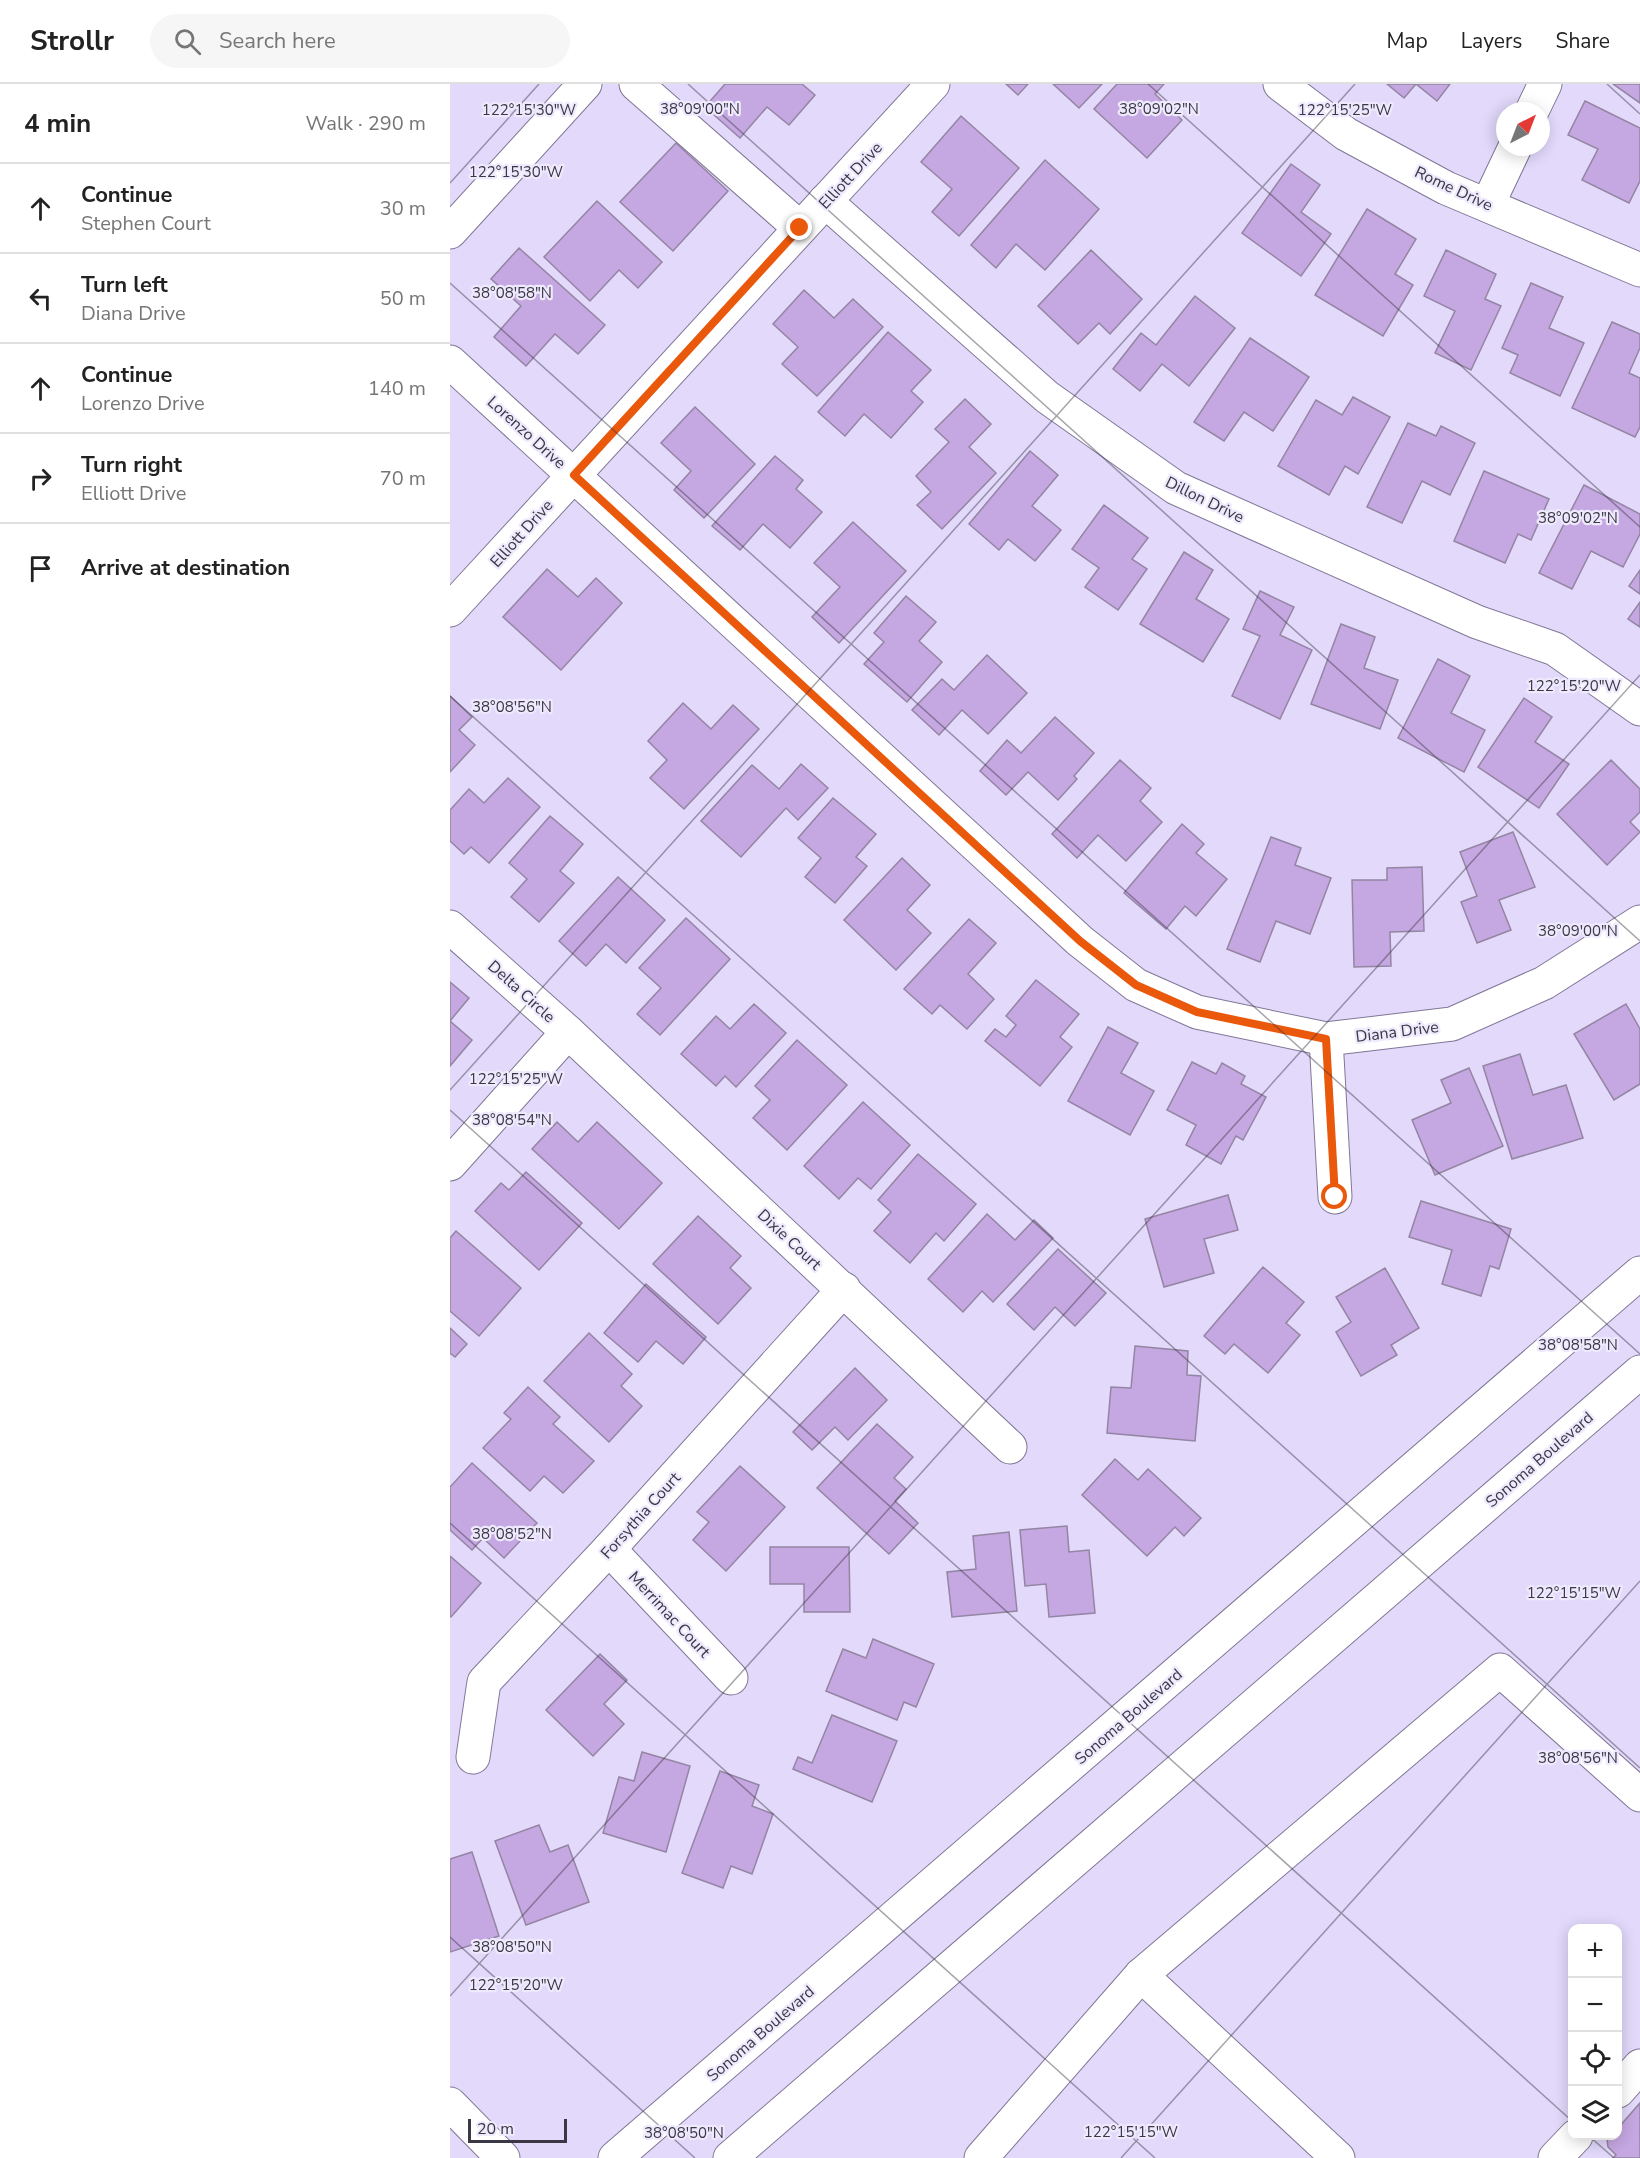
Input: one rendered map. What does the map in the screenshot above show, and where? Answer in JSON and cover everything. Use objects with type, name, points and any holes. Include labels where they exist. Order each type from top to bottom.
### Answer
[{"type":"main road","points":[[450,232],[585,84]]},
{"type":"main road","points":[[636,84],[800,228]]},
{"type":"main road","name":"Elliott Drive","points":[[450,610],[933,84]]},
{"type":"main road","name":"Rome Drive","points":[[1280,84],[1346,134],[1446,188],[1640,270]]},
{"type":"main road","points":[[1536,102],[1545,84]]},
{"type":"main road","points":[[1488,204],[1511,156]]},
{"type":"main road","name":"Dillon Drive","points":[[825,201],[1047,397],[1176,488],[1477,622],[1555,649],[1640,709]]},
{"type":"main road","name":"Lorenzo Drive","points":[[450,362],[1080,941]]},
{"type":"main road","name":"Diana Drive","points":[[1080,941],[1136,985],[1197,1012],[1326,1039],[1452,1024],[1544,982],[1640,922]]},
{"type":"main road","name":"Delta Circle","points":[[450,927],[568,1032],[450,1164]]},
{"type":"main road","name":"Dixie Court","points":[[568,1032],[1010,1447]]},
{"type":"main road","points":[[1326,1039],[1335,1197]]},
{"type":"main road","name":"Sonoma Boulevard","points":[[615,2158],[1640,1274]]},
{"type":"main road","name":"Forsythia Court","points":[[473,1757],[484,1682],[609,1549],[844,1289]]},
{"type":"main road","name":"Sonoma Boulevard","points":[[730,2158],[1640,1372]]},
{"type":"main road","name":"Merrimac Court","points":[[609,1549],[731,1678]]},
{"type":"main road","points":[[981,2158],[1142,1976],[1500,1670],[1640,1795]]},
{"type":"main road","points":[[1142,1976],[1338,2158]]},
{"type":"main road","points":[[1622,2086],[1640,2066]]},
{"type":"main road","points":[[450,2104],[503,2158]]},
{"type":"main road","points":[[1555,2158],[1572,2140]]},
{"type":"building","points":[[725,84],[802,84],[815,95],[789,125],[767,107],[740,138],[705,107]]},
{"type":"building","points":[[1006,84],[1028,84],[1018,95]]},
{"type":"building","points":[[1053,84],[1102,84],[1079,108]]},
{"type":"building","points":[[1117,84],[1164,84],[1155,94],[1182,120],[1147,158],[1094,109]]},
{"type":"building","points":[[1387,84],[1416,84],[1404,98]]},
{"type":"building","points":[[1416,84],[1450,84],[1437,101]]},
{"type":"building","points":[[1613,84],[1640,84],[1640,103]]},
{"type":"building","points":[[1585,101],[1640,128],[1640,181],[1629,203],[1582,180],[1598,149],[1568,135]]},
{"type":"building","points":[[961,116],[1019,168],[959,236],[932,212],[952,189],[921,162]]},
{"type":"building","points":[[676,143],[728,191],[673,251],[620,202]]},
{"type":"building","points":[[1045,160],[1099,209],[1045,270],[1016,244],[996,268],[971,245]]},
{"type":"building","points":[[1291,164],[1320,185],[1301,212],[1331,234],[1301,276],[1242,233]]},
{"type":"building","points":[[597,201],[662,262],[638,288],[619,270],[590,301],[544,257]]},
{"type":"building","points":[[1367,209],[1416,239],[1395,274],[1413,285],[1383,336],[1315,295]]},
{"type":"building","points":[[519,248],[605,325],[578,354],[555,334],[526,366],[494,337],[521,306],[491,279]]},
{"type":"building","points":[[1091,250],[1142,299],[1110,334],[1099,323],[1078,344],[1038,306]]},
{"type":"building","points":[[1446,250],[1496,274],[1485,299],[1501,306],[1471,370],[1435,353],[1455,311],[1424,296]]},
{"type":"building","points":[[1531,283],[1563,297],[1549,328],[1584,343],[1560,396],[1510,373],[1518,355],[1502,348]]},
{"type":"building","points":[[804,290],[834,318],[853,299],[883,327],[817,396],[782,364],[798,347],[773,324]]},
{"type":"building","points":[[1195,296],[1235,328],[1189,386],[1162,364],[1140,391],[1113,369],[1141,333],[1156,345]]},
{"type":"building","points":[[1612,322],[1640,334],[1640,348],[1629,373],[1640,378],[1640,427],[1635,437],[1572,408]]},
{"type":"building","points":[[888,332],[931,370],[911,391],[923,402],[891,438],[864,414],[845,436],[818,412]]},
{"type":"building","points":[[1250,338],[1309,377],[1273,431],[1244,412],[1224,441],[1194,422]]},
{"type":"building","points":[[1353,397],[1390,417],[1358,474],[1345,466],[1329,495],[1278,466],[1316,400],[1342,415]]},
{"type":"building","points":[[965,399],[991,424],[969,447],[996,473],[942,529],[917,505],[931,492],[916,476],[949,442],[935,429]]},
{"type":"building","points":[[695,407],[755,464],[704,518],[674,490],[691,471],[661,443]]},
{"type":"building","points":[[1408,423],[1436,436],[1441,426],[1475,443],[1450,495],[1422,481],[1402,523],[1367,507]]},
{"type":"building","points":[[1030,451],[1058,475],[1032,506],[1061,530],[1035,561],[1008,539],[999,550],[969,524]]},
{"type":"building","points":[[775,456],[803,480],[796,489],[822,512],[790,548],[763,524],[740,550],[712,526]]},
{"type":"building","points":[[1484,471],[1549,499],[1531,540],[1518,534],[1505,563],[1454,541]]},
{"type":"building","points":[[1584,485],[1640,514],[1640,534],[1623,567],[1591,551],[1572,589],[1539,573]]},
{"type":"building","points":[[1104,505],[1148,538],[1132,559],[1147,569],[1118,610],[1085,587],[1099,568],[1072,549]]},
{"type":"building","points":[[853,522],[906,571],[839,643],[812,617],[840,587],[814,563]]},
{"type":"building","points":[[1184,552],[1213,570],[1196,599],[1229,619],[1203,662],[1140,624]]},
{"type":"building","points":[[547,569],[578,597],[596,578],[622,603],[561,670],[503,617]]},
{"type":"building","points":[[1640,570],[1640,594],[1629,586]]},
{"type":"building","points":[[1260,591],[1294,607],[1280,635],[1312,650],[1280,719],[1232,696],[1260,636],[1243,629]]},
{"type":"building","points":[[906,596],[936,622],[919,641],[942,662],[907,702],[864,664],[884,642],[874,633]]},
{"type":"building","points":[[1640,602],[1640,627],[1628,619]]},
{"type":"building","points":[[1341,624],[1375,637],[1364,668],[1398,680],[1380,729],[1311,704]]},
{"type":"building","points":[[987,655],[1027,693],[988,734],[962,710],[939,735],[912,710],[942,679],[954,690]]},
{"type":"building","points":[[1438,659],[1470,676],[1451,713],[1485,730],[1464,772],[1398,738]]},
{"type":"building","points":[[450,696],[472,717],[459,730],[475,745],[450,772]]},
{"type":"building","points":[[1524,698],[1552,717],[1535,742],[1569,764],[1539,808],[1478,767]]},
{"type":"building","points":[[683,703],[711,729],[733,705],[759,729],[684,809],[650,778],[667,760],[648,741]]},
{"type":"building","points":[[1055,717],[1094,753],[1074,776],[1077,779],[1058,800],[1028,772],[1006,795],[980,771],[1007,740],[1021,753]]},
{"type":"building","points":[[1120,760],[1151,788],[1140,801],[1162,822],[1126,861],[1098,835],[1077,858],[1052,834]]},
{"type":"building","points":[[1611,760],[1640,789],[1640,812],[1630,822],[1640,832],[1607,865],[1557,814]]},
{"type":"building","points":[[801,764],[828,788],[798,820],[786,808],[741,857],[701,821],[752,765],[779,789]]},
{"type":"building","points":[[508,778],[540,807],[489,863],[471,847],[464,854],[450,841],[450,810],[469,789],[484,803]]},
{"type":"building","points":[[833,798],[876,834],[856,857],[867,866],[835,903],[805,877],[821,858],[798,838]]},
{"type":"building","points":[[550,816],[583,844],[560,871],[574,883],[539,922],[511,897],[527,879],[509,863]]},
{"type":"building","points":[[1182,824],[1204,844],[1196,853],[1227,879],[1196,916],[1185,906],[1166,929],[1124,893]]},
{"type":"building","points":[[1513,832],[1535,887],[1499,900],[1511,930],[1477,943],[1461,902],[1477,896],[1460,852]]},
{"type":"building","points":[[1271,837],[1301,848],[1295,865],[1331,878],[1310,934],[1276,921],[1260,962],[1227,949]]},
{"type":"building","points":[[902,858],[930,885],[907,910],[931,933],[896,970],[844,920]]},
{"type":"building","points":[[1422,867],[1424,931],[1390,932],[1391,966],[1354,967],[1352,880],[1387,880],[1387,868]]},
{"type":"building","points":[[618,877],[665,920],[626,963],[606,944],[586,966],[559,941]]},
{"type":"building","points":[[686,918],[730,959],[660,1035],[637,1014],[661,988],[639,968]]},
{"type":"building","points":[[969,919],[996,943],[968,974],[994,999],[967,1029],[940,1005],[932,1014],[904,989]]},
{"type":"building","points":[[1036,980],[1079,1014],[1060,1037],[1072,1047],[1040,1086],[985,1041],[995,1029],[1006,1037],[1016,1025],[1006,1016]]},
{"type":"building","points":[[450,982],[469,998],[450,1021]]},
{"type":"building","points":[[754,1004],[786,1033],[736,1087],[725,1076],[716,1086],[681,1054],[716,1016],[730,1029]]},
{"type":"building","points":[[1626,1004],[1640,1029],[1640,1084],[1614,1100],[1574,1034]]},
{"type":"building","points":[[450,1021],[472,1040],[450,1066]]},
{"type":"building","points":[[1108,1027],[1138,1043],[1121,1073],[1154,1091],[1130,1135],[1068,1101]]},
{"type":"building","points":[[797,1040],[847,1085],[787,1150],[753,1118],[770,1100],[755,1086]]},
{"type":"building","points":[[1520,1054],[1533,1095],[1566,1085],[1583,1138],[1512,1159],[1483,1066]]},
{"type":"building","points":[[1192,1062],[1216,1074],[1222,1063],[1245,1076],[1241,1084],[1266,1097],[1243,1140],[1236,1136],[1221,1164],[1186,1145],[1196,1125],[1167,1110]]},
{"type":"building","points":[[1469,1068],[1503,1146],[1435,1175],[1412,1120],[1451,1103],[1441,1080]]},
{"type":"building","points":[[863,1102],[910,1145],[871,1189],[858,1178],[839,1199],[804,1166]]},
{"type":"building","points":[[557,1122],[578,1142],[597,1122],[662,1183],[619,1229],[532,1149]]},
{"type":"building","points":[[918,1154],[976,1204],[944,1241],[936,1233],[910,1263],[874,1231],[891,1212],[878,1200]]},
{"type":"building","points":[[526,1172],[582,1223],[539,1270],[475,1211],[501,1183],[509,1190]]},
{"type":"building","points":[[1228,1195],[1238,1230],[1204,1239],[1214,1273],[1164,1287],[1145,1219]]},
{"type":"building","points":[[1421,1201],[1511,1229],[1499,1269],[1490,1266],[1481,1296],[1442,1284],[1452,1250],[1409,1237]]},
{"type":"building","points":[[987,1214],[1015,1240],[1034,1220],[1053,1238],[993,1302],[982,1291],[963,1312],[928,1279]]},
{"type":"building","points":[[698,1216],[741,1256],[730,1268],[751,1288],[718,1324],[653,1264]]},
{"type":"building","points":[[456,1231],[521,1288],[479,1336],[450,1311],[450,1238]]},
{"type":"building","points":[[1058,1249],[1106,1293],[1075,1326],[1055,1307],[1034,1330],[1007,1304]]},
{"type":"building","points":[[1263,1267],[1304,1302],[1286,1323],[1300,1335],[1268,1373],[1234,1344],[1225,1354],[1204,1336]]},
{"type":"building","points":[[1385,1268],[1419,1328],[1391,1345],[1397,1355],[1361,1376],[1336,1332],[1351,1322],[1336,1297]]},
{"type":"building","points":[[646,1284],[706,1337],[683,1364],[656,1341],[638,1362],[604,1333]]},
{"type":"building","points":[[450,1328],[467,1344],[455,1357],[450,1353]]},
{"type":"building","points":[[589,1333],[632,1374],[621,1386],[642,1406],[609,1442],[544,1381]]},
{"type":"building","points":[[1135,1346],[1188,1351],[1187,1375],[1201,1376],[1195,1441],[1107,1433],[1111,1387],[1131,1388]]},
{"type":"building","points":[[855,1368],[887,1400],[848,1440],[835,1427],[812,1450],[793,1432]]},
{"type":"building","points":[[528,1387],[560,1417],[553,1424],[594,1461],[563,1493],[544,1476],[530,1491],[483,1448],[511,1419],[504,1413]]},
{"type":"building","points":[[877,1424],[913,1457],[894,1478],[906,1489],[895,1501],[918,1523],[889,1554],[817,1488]]},
{"type":"building","points":[[1115,1459],[1138,1480],[1148,1469],[1201,1518],[1184,1536],[1175,1527],[1147,1556],[1082,1495]]},
{"type":"building","points":[[472,1463],[537,1523],[504,1558],[483,1538],[472,1550],[450,1530],[450,1487]]},
{"type":"building","points":[[740,1466],[785,1507],[726,1571],[693,1540],[709,1522],[697,1512]]},
{"type":"building","points":[[1067,1526],[1069,1552],[1089,1550],[1095,1613],[1049,1617],[1046,1584],[1025,1586],[1020,1530]]},
{"type":"building","points":[[1009,1532],[1017,1611],[952,1617],[947,1572],[976,1569],[973,1536]]},
{"type":"building","points":[[770,1547],[849,1547],[850,1612],[804,1612],[804,1584],[770,1584]]},
{"type":"building","points":[[450,1556],[481,1583],[451,1617],[450,1616]]},
{"type":"building","points":[[873,1639],[934,1664],[916,1707],[904,1702],[897,1720],[826,1691],[843,1649],[866,1658]]},
{"type":"building","points":[[600,1654],[627,1680],[604,1704],[624,1724],[593,1756],[546,1710]]},
{"type":"building","points":[[832,1715],[897,1741],[872,1802],[793,1769],[798,1757],[812,1763]]},
{"type":"building","points":[[642,1752],[690,1766],[666,1852],[603,1833],[619,1777],[634,1781]]},
{"type":"building","points":[[720,1771],[759,1785],[752,1806],[773,1814],[752,1874],[731,1866],[723,1888],[682,1873]]},
{"type":"building","points":[[539,1825],[550,1852],[568,1845],[589,1902],[526,1925],[495,1841]]},
{"type":"building","points":[[472,1852],[499,1936],[450,1952],[450,1859]]},
{"type":"building","points":[[1640,2103],[1640,2158],[1613,2158],[1616,2155],[1608,2147],[1607,2140],[1622,2140],[1622,2123]]},
{"type":"route","points":[[800,228],[574,475],[1080,941],[1136,985],[1197,1012],[1326,1039],[1335,1197]]}]
